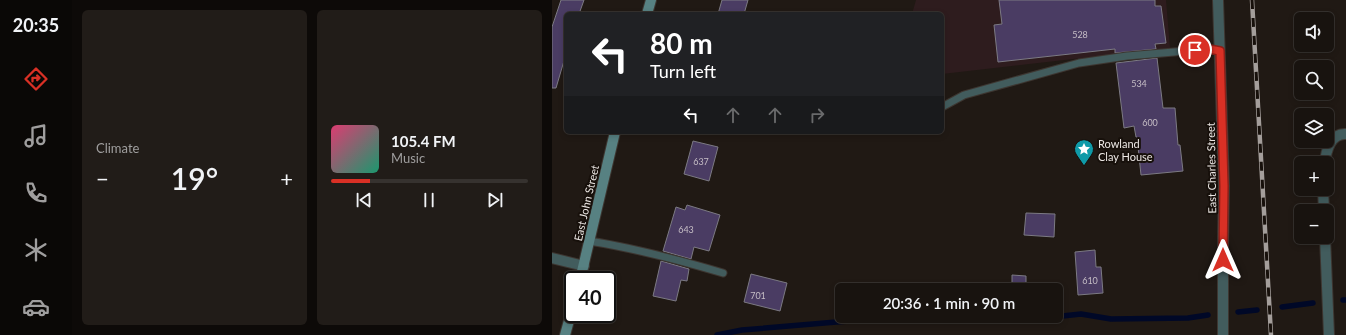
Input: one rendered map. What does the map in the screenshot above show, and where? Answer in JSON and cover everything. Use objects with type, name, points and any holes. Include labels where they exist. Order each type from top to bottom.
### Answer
[{"type":"main road","points":[[648,12],[651,0]]},
{"type":"main road","name":"East John Street","points":[[583,271],[615,134]]},
{"type":"main road","points":[[565,335],[568,323]]},
{"type":"street","name":"East Charles Street","points":[[1218,0],[1224,186],[1223,335]]},
{"type":"street","points":[[1326,156],[1327,150],[1335,136],[1341,133],[1346,134]]},
{"type":"street","points":[[1325,244],[1329,335]]},
{"type":"street","points":[[552,258],[584,266]]},
{"type":"lane","points":[[944,106],[964,95],[1079,63],[1127,56],[1209,49],[1220,51]]},
{"type":"lane","points":[[589,241],[642,251],[687,262],[722,273]]},
{"type":"shaded area","points":[[916,0],[1166,0],[1170,48],[944,74],[944,12],[913,12]]},
{"type":"building","points":[[561,0],[584,0],[580,12],[564,12],[564,61],[556,88],[552,88],[552,27]]},
{"type":"building","points":[[722,0],[748,0],[745,12],[719,12]]},
{"type":"building","points":[[999,0],[1155,0],[1155,6],[1161,6],[1166,43],[1155,44],[1156,49],[1115,53],[1115,49],[998,62],[994,25],[1002,24]]},
{"type":"building","points":[[1157,58],[1163,108],[1175,108],[1178,145],[1180,145],[1183,171],[1141,175],[1137,137],[1134,126],[1124,128],[1116,63]]},
{"type":"building","points":[[693,141],[718,147],[709,181],[684,174]]},
{"type":"building","points":[[687,205],[720,215],[709,251],[694,247],[691,259],[663,251],[676,207],[685,210]]},
{"type":"building","points":[[1026,213],[1055,214],[1054,237],[1024,235]]},
{"type":"building","points":[[1095,250],[1096,267],[1101,267],[1103,293],[1078,295],[1075,252]]},
{"type":"building","points":[[661,261],[689,269],[687,281],[681,280],[676,301],[653,296]]},
{"type":"building","points":[[751,274],[787,283],[780,311],[744,302]]},
{"type":"building","points":[[1012,275],[1026,276],[1026,283],[1012,283]]},
{"type":"waterway","points":[[1282,307],[1313,303]]},
{"type":"waterway","points":[[1238,312],[1257,310]]},
{"type":"waterway","points":[[717,335],[742,330],[884,318],[946,316],[1015,321],[1081,314],[1111,319],[1188,318],[1208,315]]},
{"type":"railway","points":[[1252,0],[1271,335]]},
{"type":"place","name":"Rowland Clay House","points":[[1084,166]]},
{"type":"route","points":[[1195,50],[1209,49],[1220,51],[1224,186],[1223,260]]}]
